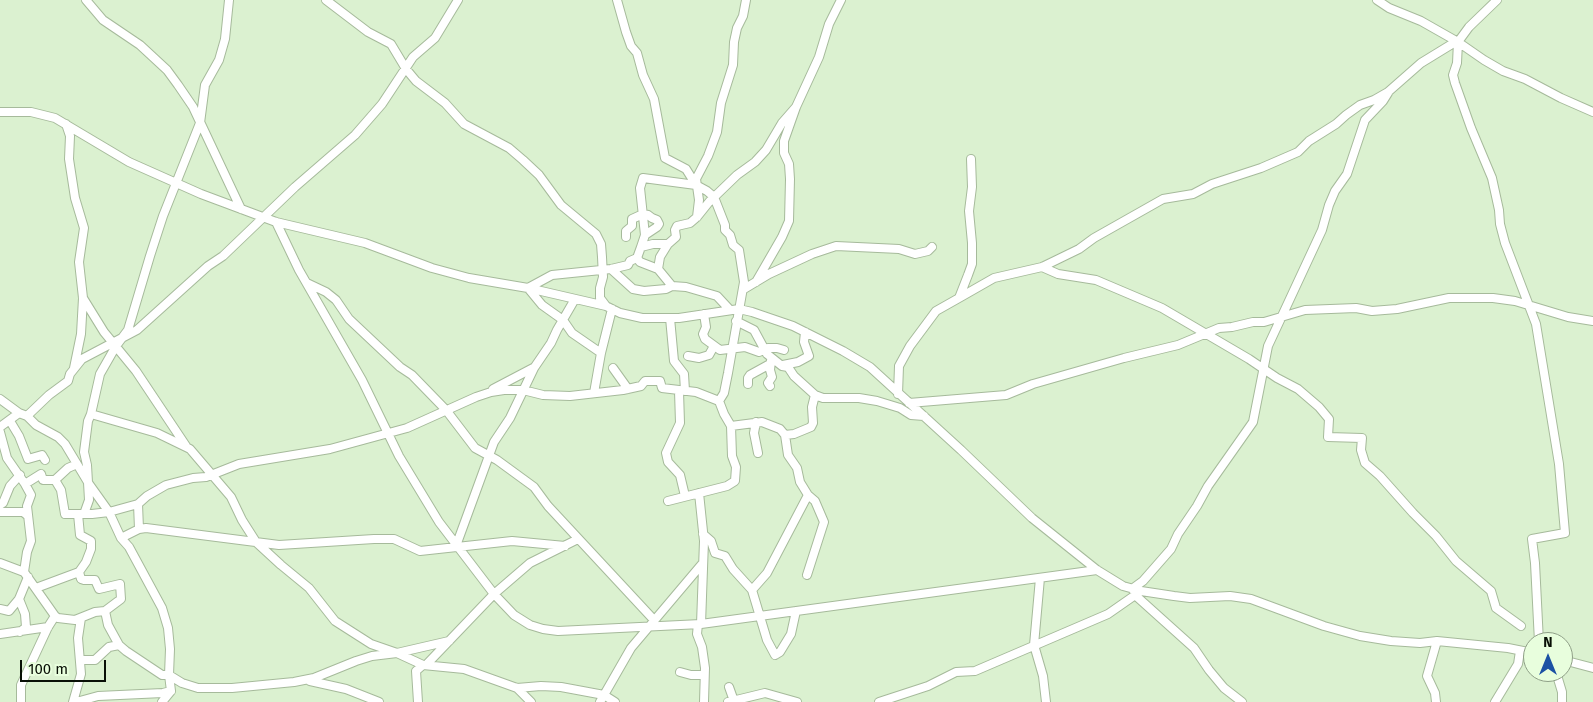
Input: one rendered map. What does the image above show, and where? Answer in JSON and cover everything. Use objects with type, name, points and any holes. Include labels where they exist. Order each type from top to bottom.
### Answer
[{"type":"street","points":[[86,0],[103,20],[140,45],[167,70],[186,96],[241,209]]},
{"type":"street","points":[[123,337],[128,330],[150,256],[200,124],[205,85],[219,60],[225,39],[229,0]]},
{"type":"street","points":[[326,0],[368,32],[391,44],[416,81],[440,98],[464,124],[509,148],[539,175],[561,204],[596,234],[601,244],[607,269],[599,295],[600,300],[609,308]]},
{"type":"street","points":[[0,427],[23,414],[68,381],[82,359],[114,344],[137,330],[208,266],[223,256],[295,186],[369,121],[413,57],[435,38],[458,0]]},
{"type":"street","points":[[617,0],[631,46],[638,53],[643,75],[654,99],[665,158],[686,169],[696,185]]},
{"type":"street","points":[[697,217],[696,179],[708,156],[717,132],[722,103],[734,65],[734,42],[737,28],[746,0]]},
{"type":"street","points":[[756,282],[789,221],[790,179],[789,164],[784,153],[784,141],[796,107],[819,57],[829,24],[841,0]]},
{"type":"street","points":[[1377,0],[1389,8],[1421,21],[1503,70],[1593,112]]},
{"type":"street","points":[[1497,0],[1469,27],[1458,42],[1457,63],[1454,75],[1471,128],[1492,178],[1505,243],[1536,324],[1558,461],[1564,533],[1532,539],[1538,632]]},
{"type":"street","points":[[898,394],[899,366],[910,346],[936,311],[994,278],[1042,267],[1079,249],[1094,238],[1163,199],[1194,194],[1212,184],[1261,168],[1298,152],[1310,141],[1360,105],[1388,92],[1421,63],[1458,42]]},
{"type":"street","points":[[879,702],[928,686],[956,672],[975,671],[1108,614],[1136,592],[1143,581],[1171,549],[1178,534],[1208,486],[1253,422],[1268,346],[1322,230],[1329,205],[1349,168],[1365,120],[1383,101],[1388,92]]},
{"type":"street","points":[[658,269],[660,257],[668,244],[676,237],[675,230],[677,226],[690,223],[714,197],[766,150],[782,123],[796,107]]},
{"type":"street","points":[[0,112],[31,112],[55,118],[129,162],[176,184],[276,222],[365,243],[432,268],[469,278],[528,288],[575,299],[642,318],[670,318],[739,310],[774,320],[804,332],[870,367],[1032,518],[1097,570],[1115,582],[1136,592],[1194,648],[1224,688],[1242,702]]},
{"type":"street","points":[[66,124],[70,136],[69,159],[75,198],[84,228],[79,262],[83,298],[81,334],[74,370]]},
{"type":"street","points":[[959,298],[972,264],[969,212],[972,187],[971,159]]},
{"type":"street","points":[[528,288],[552,275],[628,265],[630,261],[637,258],[644,235],[640,188],[643,178],[696,185],[707,191],[714,197],[725,225],[725,230],[739,250],[744,282],[724,393],[719,401]]},
{"type":"street","points":[[626,237],[626,231],[632,226],[632,219],[648,214],[657,220],[658,224],[657,227],[644,235]]},
{"type":"street","points":[[276,222],[307,283],[362,380],[399,456],[434,514],[494,594],[514,615],[530,626],[543,629],[567,630],[652,623],[699,624],[1097,570]]},
{"type":"street","points":[[641,247],[653,244],[668,244]]},
{"type":"street","points":[[744,289],[812,254],[836,246],[899,249],[915,254],[928,251],[932,247]]},
{"type":"street","points":[[637,258],[640,262],[658,269],[672,286]]},
{"type":"street","points":[[1042,267],[1058,274],[1096,280],[1162,308],[1298,389],[1319,407],[1329,419],[1328,437],[1362,438],[1361,450],[1365,463],[1380,476],[1436,536],[1456,561],[1491,591],[1496,608],[1520,626]]},
{"type":"street","points":[[607,269],[633,289],[644,291],[666,289],[672,286],[686,287],[717,296],[730,310]]},
{"type":"street","points":[[307,283],[326,292],[336,300],[349,318],[400,367],[412,375],[446,411],[475,448],[534,487],[548,506],[652,623]]},
{"type":"street","points":[[528,288],[542,305],[563,320],[572,333],[601,353]]},
{"type":"street","points":[[83,298],[114,344],[136,371],[187,447],[232,497],[242,520],[256,542],[280,565],[309,588],[334,621],[371,644],[425,665],[464,669],[517,688],[551,686],[615,702]]},
{"type":"street","points":[[909,403],[1006,395],[1033,384],[1178,344],[1219,328],[1264,322],[1305,310],[1356,308],[1372,311],[1398,309],[1449,298],[1493,298],[1514,301],[1568,317],[1593,322]]},
{"type":"street","points":[[457,546],[494,442],[510,418],[534,368],[551,343],[575,299]]},
{"type":"street","points":[[594,393],[609,308]]},
{"type":"street","points":[[704,314],[706,326],[703,334],[705,339],[720,350],[745,347],[756,352],[765,351],[768,348],[784,350]]},
{"type":"street","points":[[670,318],[674,361],[684,374],[680,424],[666,453],[668,462],[680,475],[685,496]]},
{"type":"street","points":[[736,320],[754,330],[771,362],[772,377],[768,383],[770,386]]},
{"type":"street","points":[[782,366],[798,362],[809,356],[804,342],[804,332]]},
{"type":"street","points":[[36,588],[79,572],[86,562],[91,549],[91,541],[80,535],[81,514],[89,500],[89,484],[84,452],[88,421],[100,374],[114,344]]},
{"type":"street","points":[[688,356],[698,358],[709,355],[714,346]]},
{"type":"street","points":[[771,362],[788,367],[794,376],[815,395],[823,398],[859,398],[878,401],[900,408],[911,414],[924,416]]},
{"type":"street","points":[[748,384],[750,375],[771,362]]},
{"type":"street","points":[[55,480],[61,490],[65,514],[109,512],[138,504],[147,496],[166,485],[213,475],[239,464],[304,454],[356,443],[407,428],[480,396],[534,368]]},
{"type":"street","points":[[613,368],[628,389]]},
{"type":"street","points":[[480,396],[504,390],[523,390],[556,396],[570,396],[628,389],[641,386],[644,381],[660,381],[662,388],[696,392],[719,401],[731,426],[732,456],[736,467],[735,481],[727,486],[668,502]]},
{"type":"street","points":[[784,435],[794,434],[810,427],[813,423],[812,407],[815,395]]},
{"type":"street","points":[[0,398],[36,425],[58,437],[109,512],[121,538],[129,547],[164,613],[168,628],[171,691],[162,702]]},
{"type":"street","points":[[91,414],[157,433],[187,447]]},
{"type":"street","points":[[10,421],[19,436],[28,460],[42,455],[45,460]]},
{"type":"street","points":[[731,426],[756,422],[767,423],[776,426],[784,435],[788,455],[797,468],[800,482],[808,495],[815,501],[824,522],[807,575]]},
{"type":"street","points":[[756,422],[754,433],[758,453]]},
{"type":"street","points":[[0,432],[7,458],[26,484],[31,495],[27,506],[30,541],[27,552],[26,575],[19,599],[9,611],[0,608]]},
{"type":"street","points":[[26,484],[41,474],[43,480],[55,480],[68,468],[77,464]]},
{"type":"street","points":[[0,506],[10,486],[20,475]]},
{"type":"street","points":[[700,493],[703,534],[697,634],[702,647],[704,702]]},
{"type":"street","points":[[752,590],[767,573],[808,495]]},
{"type":"street","points":[[138,504],[139,529]]},
{"type":"street","points":[[0,512],[23,512],[28,516]]},
{"type":"street","points":[[121,538],[139,529],[146,528],[279,545],[394,539],[420,551],[487,542],[512,541],[564,546]]},
{"type":"street","points":[[703,534],[710,541],[715,553],[725,556],[732,569],[752,590],[767,640],[775,655],[780,652],[791,634],[796,611]]},
{"type":"street","points":[[418,702],[416,671],[425,665],[494,594],[530,563],[578,539]]},
{"type":"street","points":[[0,563],[26,575],[55,616],[67,620],[105,611],[121,599],[120,584],[99,589],[95,580],[81,579],[79,572]]},
{"type":"street","points":[[602,699],[631,648],[702,564]]},
{"type":"street","points":[[1040,578],[1034,645],[1043,676],[1046,702]]},
{"type":"street","points":[[1136,592],[1190,598],[1230,596],[1251,599],[1324,626],[1360,636],[1391,641],[1420,643],[1438,641],[1523,651]]},
{"type":"street","points":[[19,599],[25,614],[26,627],[20,632]]},
{"type":"street","points":[[105,611],[108,625],[120,645],[162,676],[169,675],[190,686],[211,688],[280,684],[305,680],[356,661],[449,641]]},
{"type":"street","points":[[21,702],[21,685],[55,616]]},
{"type":"street","points":[[81,618],[78,654],[81,674],[74,702],[98,696],[126,698],[171,691]]},
{"type":"street","points":[[0,634],[48,628]]},
{"type":"street","points":[[1436,702],[1435,693],[1427,676],[1438,641]]},
{"type":"street","points":[[80,660],[95,660],[109,646],[120,645]]},
{"type":"street","points":[[1495,702],[1518,664],[1520,650]]},
{"type":"street","points":[[1573,663],[1593,668]]},
{"type":"street","points":[[680,672],[691,675],[704,674]]},
{"type":"street","points":[[305,680],[330,684],[360,693],[379,702]]},
{"type":"street","points":[[1559,682],[1568,702]]},
{"type":"street","points":[[729,687],[731,701],[765,693],[797,702]]},
{"type":"street","points":[[517,688],[531,702]]},
{"type":"street","points":[[1562,692],[1562,702]]}]
